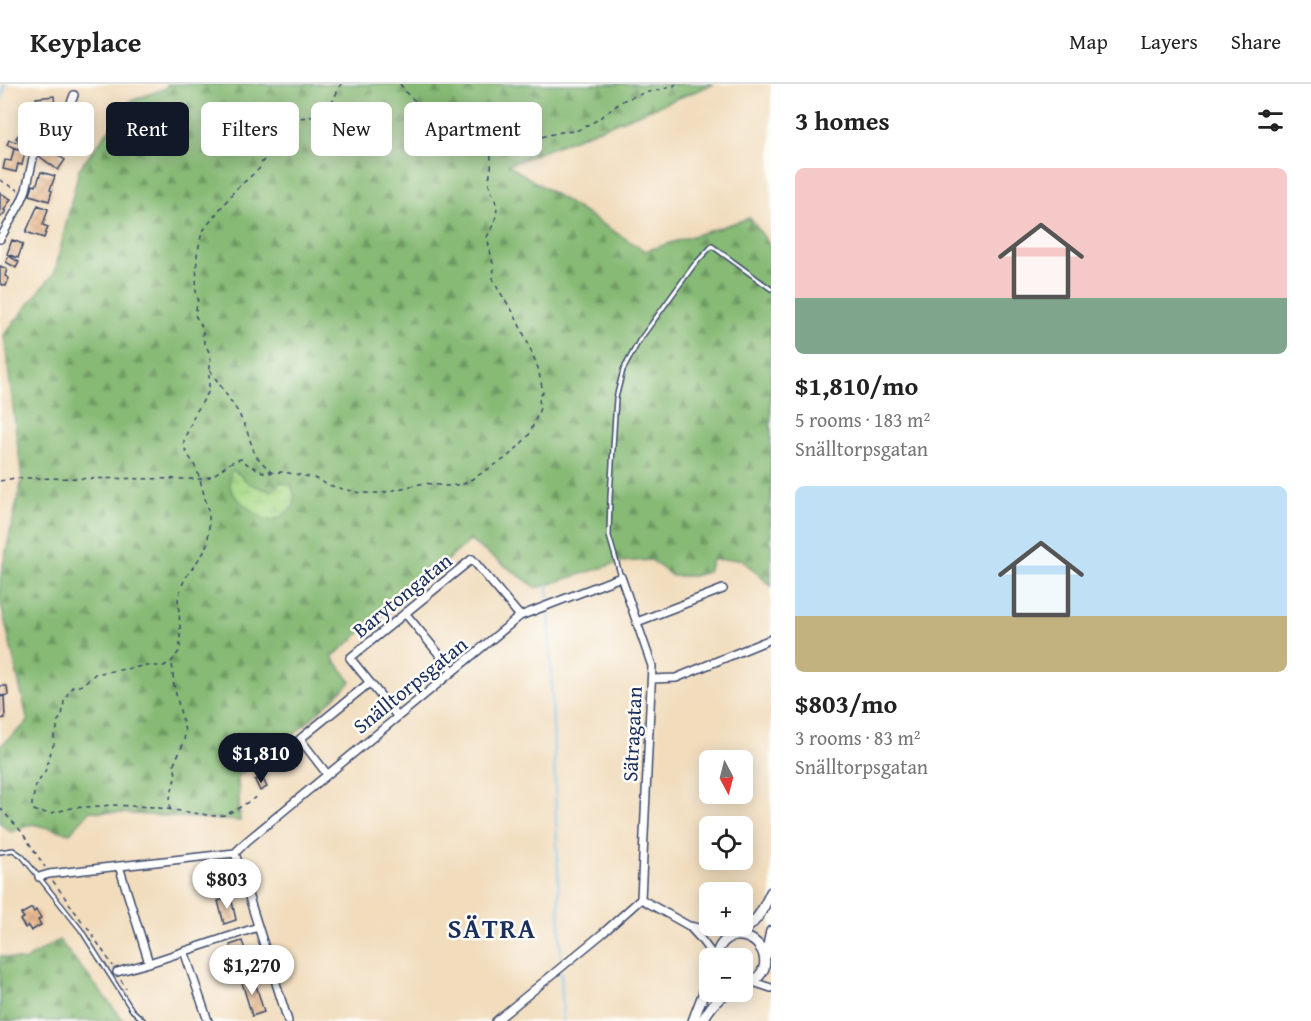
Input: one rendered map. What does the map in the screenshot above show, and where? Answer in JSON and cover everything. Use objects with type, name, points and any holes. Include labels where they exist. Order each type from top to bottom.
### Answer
[{"type":"main road","points":[[753,923],[759,917],[771,892]]},
{"type":"main road","points":[[753,981],[767,964],[771,931]]},
{"type":"main road","points":[[719,948],[726,939],[735,936]]},
{"type":"main road","points":[[745,936],[761,946],[767,964]]},
{"type":"main road","points":[[693,1021],[700,1002]]},
{"type":"main road","points":[[702,1021],[715,1002]]},
{"type":"street","points":[[0,239],[21,202],[37,146],[68,111],[74,95]]},
{"type":"street","name":"Barytongatan","points":[[369,683],[350,658],[472,559],[520,616]]},
{"type":"street","name":"Snälltorpsgatan","points":[[235,853],[327,774],[520,616],[621,577]]},
{"type":"street","name":"Sätragatan","points":[[621,577],[652,666],[641,899]]},
{"type":"street","points":[[637,622],[723,589]]},
{"type":"street","points":[[405,613],[453,671]]},
{"type":"street","points":[[652,678],[676,678],[771,639]]},
{"type":"street","points":[[327,774],[300,739],[369,683],[397,716]]},
{"type":"street","points":[[39,877],[235,853],[288,1021]]},
{"type":"street","points":[[119,866],[149,963]]},
{"type":"street","points":[[496,1021],[641,899],[689,926],[699,928]]},
{"type":"street","points":[[689,926],[708,948]]},
{"type":"street","points":[[117,972],[258,927]]},
{"type":"street","points":[[184,951],[208,1021]]},
{"type":"street","points":[[753,983],[771,988]]},
{"type":"lane","points":[[621,577],[609,536],[609,507],[616,398],[623,370],[639,340],[694,265],[712,246],[771,289]]},
{"type":"lane","points":[[0,852],[13,850],[22,856],[81,930],[132,1010],[144,1021]]},
{"type":"path","points":[[256,797],[225,815],[214,816],[113,805],[72,808],[51,813],[38,812],[33,809],[32,803],[36,785],[45,772],[54,744],[57,722],[62,716],[64,702],[73,686],[82,685],[95,674],[143,666],[164,666],[172,661],[180,650],[177,597],[182,585],[204,552],[209,525],[209,514],[200,479],[194,462],[184,447],[184,440],[199,405],[209,391],[210,354],[204,343],[202,326],[195,315],[198,299],[196,291],[197,255],[202,232],[235,189],[259,169],[280,133],[294,127],[299,118],[319,116],[328,111],[341,84]]},
{"type":"path","points":[[400,84],[408,96],[416,102]]},
{"type":"path","points":[[542,137],[576,131],[597,120],[624,100],[676,84]]},
{"type":"path","points":[[0,481],[10,478],[200,479],[213,475],[233,461],[243,459],[247,464],[265,473],[283,472],[307,476],[328,485],[362,493],[381,493],[424,483],[446,486],[465,484],[506,458],[529,435],[540,408],[539,398],[543,392],[538,368],[527,341],[493,279],[494,268],[487,237],[494,224],[497,206],[490,190],[492,163],[490,156]]},
{"type":"path","points":[[0,180],[24,193]]},
{"type":"path","points":[[210,370],[238,412],[255,456],[273,473]]},
{"type":"path","points":[[170,810],[170,798],[176,775],[174,764],[184,742],[185,731],[174,686],[172,661]]},
{"type":"path","points":[[0,808],[32,846],[130,995]]},
{"type":"green space","points":[[167,84],[714,84],[542,152],[542,102],[404,102],[404,156],[531,156],[508,165],[645,251],[750,218],[771,247],[771,586],[741,559],[712,560],[708,572],[694,576],[672,576],[651,560],[620,562],[537,588],[470,541],[332,657],[351,682],[289,739],[238,776],[240,821],[90,811],[70,833],[32,824],[11,832],[0,823],[0,746],[28,722],[0,600],[0,579],[22,479],[4,335],[55,272],[79,169],[89,156],[94,156],[94,149],[106,134],[106,156],[189,156],[189,102],[130,102],[166,88]]},
{"type":"green space","points":[[233,470],[249,483],[271,491],[280,482],[291,485],[295,497],[294,506],[277,519],[270,520],[261,517],[232,492],[229,478]]},
{"type":"green space","points":[[59,940],[124,1021],[0,1021],[0,956],[24,961]]},
{"type":"building","points":[[54,96],[55,102],[36,102],[36,98]]},
{"type":"building","points":[[9,140],[18,142],[18,149],[7,145]]},
{"type":"building","points":[[14,149],[18,150],[18,156],[24,156],[22,165],[18,164],[16,172],[3,169],[5,160],[11,161]]},
{"type":"building","points":[[39,156],[59,156],[65,160],[58,170]]},
{"type":"building","points":[[41,172],[55,176],[49,201],[30,195]]},
{"type":"building","points":[[0,193],[11,199],[0,218]]},
{"type":"building","points":[[38,205],[48,209],[43,225],[48,227],[44,238],[26,232]]},
{"type":"building","points":[[12,240],[23,244],[18,258],[7,254]]},
{"type":"building","points":[[9,256],[19,262],[16,268],[6,262]]},
{"type":"building","points":[[0,266],[7,269],[5,276],[9,278],[6,286],[0,284]]},
{"type":"building","points":[[0,686],[7,686],[8,695],[0,696]]},
{"type":"building","points":[[4,696],[5,718],[0,719],[0,697]]},
{"type":"building","points":[[262,777],[267,787],[260,791],[255,780]]},
{"type":"building","points":[[222,870],[228,893],[215,897],[210,874]]},
{"type":"building","points":[[231,897],[236,920],[224,924],[218,901]]},
{"type":"building","points":[[32,908],[41,918],[38,920],[41,925],[31,931],[28,926],[25,928],[20,920],[24,918],[21,914]]},
{"type":"building","points":[[242,941],[251,971],[238,975],[230,945]]},
{"type":"building","points":[[253,975],[264,1012],[252,1016],[241,979]]},
{"type":"waterway","points":[[0,101],[5,84]]},
{"type":"waterway","points":[[548,584],[549,602]]},
{"type":"waterway","points":[[549,610],[561,958]]},
{"type":"waterway","points":[[561,971],[563,1021]]},
{"type":"district","name":"SÄTRA","points":[[492,928]]}]
